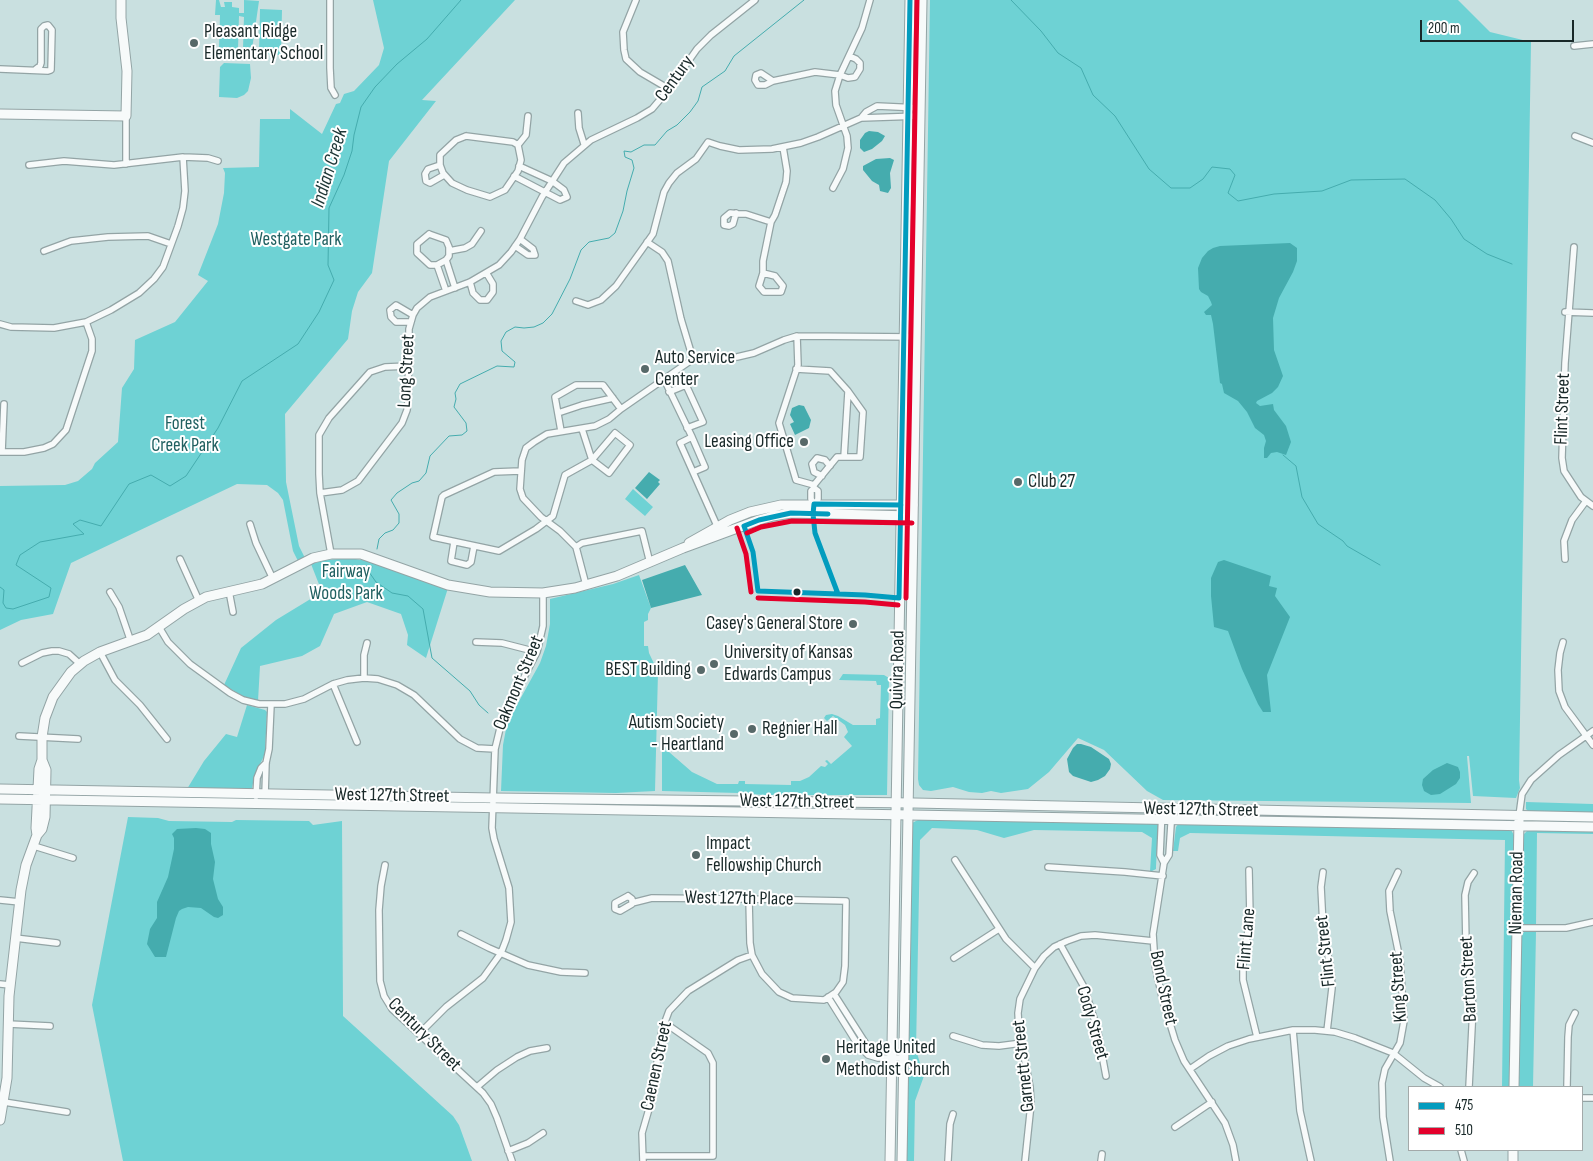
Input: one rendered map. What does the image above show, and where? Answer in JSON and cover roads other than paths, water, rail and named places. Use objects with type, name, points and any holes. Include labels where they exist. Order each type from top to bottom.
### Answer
[{"type":"main road","points":[[0,114],[126,116],[127,71],[121,18],[121,0]]},
{"type":"main road","name":"Quivira Road","points":[[890,1161],[910,0]]},
{"type":"main road","name":"Quivira Road","points":[[902,1161],[922,0]]},
{"type":"main road","points":[[719,530],[730,520],[772,506],[791,503],[913,505]]},
{"type":"main road","points":[[0,1120],[4,1102],[4,1062],[8,1024],[5,985],[15,938],[26,865],[37,835],[36,828],[41,795],[39,769],[42,760],[42,737],[45,718],[53,697],[67,677],[80,664],[100,652],[147,635],[206,597],[252,587],[273,579],[313,558],[331,554],[367,556],[448,585],[490,592],[543,593],[586,586],[617,576],[650,563],[719,530],[773,516],[791,513],[912,516]]},
{"type":"main road","name":"West 127th Street","points":[[0,789],[41,795],[261,804],[1162,819],[1519,821],[1593,817]]},
{"type":"main road","name":"West 127th Street","points":[[0,799],[41,795],[261,794],[907,803],[1172,809],[1519,821],[1593,827]]},
{"type":"main road","name":"Nieman Road","points":[[1514,1086],[1519,821]]},
{"type":"street","points":[[330,0],[331,88],[335,95]]},
{"type":"street","points":[[636,0],[623,32],[626,59],[669,89]]},
{"type":"street","name":"Century","points":[[563,164],[584,144],[647,113],[669,89],[705,40],[755,0]]},
{"type":"street","points":[[833,188],[846,159],[847,136],[835,100],[835,91],[840,75],[862,28],[870,0]]},
{"type":"street","points":[[0,69],[48,71],[52,67],[52,30],[48,25],[41,29],[41,63],[36,69]]},
{"type":"street","points":[[1574,46],[1593,44]]},
{"type":"street","points":[[773,81],[815,72],[840,75],[848,78],[855,77],[860,69],[860,63],[849,56]]},
{"type":"street","points":[[861,118],[866,112],[877,106],[908,112]]},
{"type":"street","points":[[576,301],[588,305],[601,300],[609,294],[653,234],[664,192],[669,183],[696,159],[708,142],[739,150],[783,147],[818,137],[861,118],[920,112]]},
{"type":"street","points":[[578,113],[579,128],[584,144]]},
{"type":"street","points":[[126,116],[126,164]]},
{"type":"street","points":[[518,145],[526,135],[528,116]]},
{"type":"street","points":[[466,136],[513,142],[518,145],[521,160],[514,176],[505,190],[490,197],[466,190],[452,183],[444,175],[440,165],[440,155],[447,147],[456,140],[466,136]]},
{"type":"street","points":[[1574,136],[1593,143]]},
{"type":"street","points":[[763,273],[763,261],[771,222],[786,182],[787,172],[783,147]]},
{"type":"street","points":[[0,324],[11,327],[54,328],[86,322],[118,306],[154,279],[162,267],[183,208],[185,191],[183,157]]},
{"type":"street","points":[[29,165],[64,161],[94,165],[126,164],[183,157],[208,158],[218,161]]},
{"type":"street","name":"Long Street","points":[[320,493],[342,490],[358,481],[402,423],[407,410],[410,322],[421,303],[426,299],[486,274],[505,260],[516,246],[545,192],[563,164]]},
{"type":"street","points":[[440,165],[428,169],[425,174],[426,181],[430,182],[444,175]]},
{"type":"street","points":[[514,176],[560,200],[567,197],[564,190],[552,181],[519,166]]},
{"type":"street","points":[[736,213],[771,222]]},
{"type":"street","points":[[449,251],[465,248],[472,244],[481,231]]},
{"type":"street","points":[[429,234],[446,240],[449,251],[449,256],[446,260],[437,265],[430,265],[417,253],[417,244],[429,234]]},
{"type":"street","points":[[44,251],[71,241],[102,237],[148,236],[171,244]]},
{"type":"street","points":[[516,246],[528,255],[534,255],[533,249],[520,238]]},
{"type":"street","points":[[648,242],[662,252],[668,261],[681,319],[693,359]]},
{"type":"street","name":"Flint Street","points":[[1574,247],[1565,364],[1562,458],[1564,471],[1581,497],[1593,506]]},
{"type":"street","points":[[446,260],[455,288]]},
{"type":"street","points":[[437,265],[446,291]]},
{"type":"street","points":[[470,282],[473,293],[480,300],[487,300],[493,292],[493,284],[486,274]]},
{"type":"street","name":"Long Street","points":[[410,322],[396,322],[391,317],[390,310],[396,305],[413,315]]},
{"type":"street","points":[[1568,312],[1593,313]]},
{"type":"street","points":[[4,404],[1,452],[33,451],[48,446],[59,438],[66,430],[70,420],[92,352],[92,339],[86,322]]},
{"type":"street","points":[[797,336],[796,369],[779,423],[796,480],[814,487]]},
{"type":"street","points":[[586,586],[576,547],[523,498],[520,489],[520,471],[526,448],[546,434],[596,426],[693,359],[714,359],[746,355],[797,336],[916,337]]},
{"type":"street","points":[[331,554],[320,493],[320,435],[329,418],[370,372],[385,367],[409,366]]},
{"type":"street","points":[[796,369],[830,371],[863,412],[860,457],[836,457],[811,491],[811,499],[814,504],[813,514]]},
{"type":"street","points":[[664,379],[705,467],[693,472]]},
{"type":"street","points":[[561,431],[555,396],[576,385],[603,385],[621,409]]},
{"type":"street","points":[[670,392],[686,385],[703,422],[687,428]]},
{"type":"street","points":[[844,457],[848,391]]},
{"type":"street","points":[[558,413],[613,398]]},
{"type":"street","points":[[520,471],[494,472],[444,495],[433,537],[502,550],[536,529],[553,516],[565,475],[592,460],[615,432],[630,445],[608,473],[592,460],[582,429]]},
{"type":"street","points":[[692,437],[680,443],[719,530]]},
{"type":"street","points":[[822,476],[814,472],[812,464],[817,458],[825,460],[830,466]]},
{"type":"street","points":[[1566,559],[1564,541],[1572,520],[1586,501]]},
{"type":"street","points":[[250,524],[256,543],[273,579]]},
{"type":"street","points":[[576,547],[582,544],[642,531],[650,563]]},
{"type":"street","points":[[454,542],[451,560],[467,565],[471,562],[474,546]]},
{"type":"street","points":[[180,559],[198,601]]},
{"type":"street","points":[[229,591],[233,612]]},
{"type":"street","points":[[110,592],[119,607],[131,642]]},
{"type":"street","name":"Oakmont Street","points":[[419,1034],[446,1007],[483,978],[501,953],[506,940],[511,922],[511,904],[509,888],[494,839],[495,749],[502,720],[537,652],[543,626],[543,593]]},
{"type":"street","points":[[158,628],[190,664],[230,693],[252,703],[270,705],[295,702],[333,684],[347,680],[364,678],[388,682],[406,690],[421,702],[460,740],[477,748],[495,749]]},
{"type":"street","points":[[476,642],[502,643],[537,652]]},
{"type":"street","points":[[1563,642],[1558,670],[1559,691],[1565,707],[1593,745]]},
{"type":"street","points":[[364,678],[364,655],[367,643]]},
{"type":"street","points":[[22,663],[42,653],[52,651],[70,654],[80,664]]},
{"type":"street","points":[[100,652],[115,680],[144,709],[167,739]]},
{"type":"street","points":[[333,684],[357,742]]},
{"type":"street","points":[[261,804],[269,749],[270,705]]},
{"type":"street","name":"Nieman Road","points":[[1519,821],[1522,794],[1532,780],[1559,755],[1593,731]]},
{"type":"street","points":[[19,736],[78,739]]},
{"type":"street","points":[[261,804],[261,794],[257,778],[261,768],[266,763]]},
{"type":"street","name":"Bond Street","points":[[1162,809],[1160,855],[1164,863]]},
{"type":"street","name":"Bond Street","points":[[1172,809],[1169,855],[1164,863],[1156,906],[1153,942],[1155,965],[1175,1040],[1190,1069],[1225,1123],[1233,1145],[1236,1161]]},
{"type":"street","points":[[34,846],[73,858]]},
{"type":"street","points":[[955,860],[999,928],[1018,952],[1035,968],[1044,956],[1060,944],[1081,936],[1095,935],[1153,942]]},
{"type":"street","name":"Century Street","points":[[385,865],[380,886],[379,910],[380,981],[384,996],[392,1009],[477,1087],[491,1104],[512,1161]]},
{"type":"street","points":[[1048,867],[1162,876]]},
{"type":"street","name":"Flint Lane","points":[[1249,870],[1250,917],[1243,965],[1243,980],[1257,1037]]},
{"type":"street","name":"Flint Street","points":[[1323,872],[1320,888],[1323,926],[1332,988],[1327,1031]]},
{"type":"street","name":"King Street","points":[[1390,1161],[1382,1099],[1385,1069],[1400,1043],[1404,1021],[1400,960],[1390,912],[1390,887],[1398,872]]},
{"type":"street","name":"Barton Street","points":[[1469,1086],[1473,1007],[1468,966],[1465,895],[1468,882],[1474,873]]},
{"type":"street","name":"West 127th Place","points":[[632,903],[652,898],[846,901],[843,982],[834,994]]},
{"type":"street","points":[[749,899],[752,955],[762,974],[779,992],[792,998],[824,1000],[834,994],[866,1044],[872,1049],[891,1055]]},
{"type":"street","points":[[0,900],[20,902]]},
{"type":"street","points":[[1517,928],[1566,928],[1593,922]]},
{"type":"street","points":[[954,958],[999,928]]},
{"type":"street","points":[[461,934],[528,965],[562,972],[585,972]]},
{"type":"street","points":[[15,938],[57,943]]},
{"type":"street","name":"Cody Street","points":[[1060,944],[1084,987],[1100,1042],[1106,1076]]},
{"type":"street","name":"Caenen Street","points":[[643,1159],[642,1133],[651,1102],[662,1030],[669,1011],[688,991],[738,960],[752,955]]},
{"type":"street","name":"Garnett Street","points":[[1024,1161],[1031,1104],[1018,1013],[1020,999],[1035,968]]},
{"type":"street","points":[[828,997],[858,1045],[868,1055],[878,1058],[903,1055]]},
{"type":"street","points":[[1567,1086],[1568,1037],[1575,1013]]},
{"type":"street","points":[[643,1159],[713,1156],[713,1063],[708,1053],[665,1023]]},
{"type":"street","points":[[8,1024],[50,1026]]},
{"type":"street","points":[[1293,1030],[1300,1111],[1311,1161]]},
{"type":"street","points":[[1190,1069],[1228,1046],[1257,1037],[1293,1030],[1327,1031],[1355,1038],[1393,1054],[1424,1078],[1438,1086]]},
{"type":"street","points":[[953,1036],[982,1045],[999,1046],[1022,1043]]},
{"type":"street","points":[[477,1087],[516,1057],[530,1051],[548,1048]]},
{"type":"street","points":[[4,1102],[67,1112]]},
{"type":"street","points":[[1175,1127],[1212,1102]]},
{"type":"street","points":[[948,1161],[950,1124],[953,1114]]},
{"type":"street","points":[[508,1151],[528,1143],[543,1133]]},
{"type":"street","points":[[1101,1161],[1102,1154]]},
{"type":"waterway","name":"Indian Creek","points":[[0,587],[4,590],[3,603],[6,608],[13,609],[49,597],[51,588],[16,565],[20,555],[40,542],[84,534],[73,524],[80,520],[101,526],[129,484],[151,475],[170,486],[186,476],[218,428],[242,381],[298,344],[319,312],[334,280],[328,265],[329,208],[344,175],[352,151],[361,107],[375,87],[397,64],[427,39],[461,0]]},
{"type":"waterway","points":[[377,549],[379,539],[385,533],[393,530],[399,523],[399,514],[391,500],[397,493],[412,483],[419,481],[426,473],[430,456],[449,436],[462,435],[467,431],[466,423],[454,407],[455,393],[460,384],[497,366],[514,367],[515,362],[502,351],[501,341],[506,332],[515,327],[534,327],[543,323],[552,314],[570,279],[581,250],[589,242],[609,238],[615,233],[623,211],[634,168],[632,160],[625,157],[624,151],[631,152],[644,145],[655,145],[667,131],[677,125],[690,112],[698,101],[702,87],[725,71],[734,56],[804,0]]},
{"type":"waterway","points":[[1011,0],[1041,31],[1058,53],[1081,68],[1093,95],[1115,116],[1149,169],[1171,188],[1190,188],[1203,179],[1212,167],[1230,169],[1235,175],[1228,193],[1238,201],[1274,194],[1322,191],[1351,180],[1405,179],[1435,200],[1451,219],[1464,239],[1487,254],[1512,264]]},
{"type":"waterway","points":[[1283,455],[1296,466],[1302,497],[1318,524],[1343,541],[1347,546],[1380,565]]},
{"type":"waterway","points":[[372,567],[369,572],[376,582],[392,593],[408,596],[423,609],[432,658],[470,691],[479,705],[488,713]]},
{"type":"place","name":"Pleasant Ridge Elementary School","points":[[194,43]]},
{"type":"place","name":"Auto Service Center","points":[[645,369]]},
{"type":"place","name":"Leasing Office","points":[[804,442]]},
{"type":"place","name":"Club 27","points":[[1018,482]]},
{"type":"place","name":"Casey's General Store","points":[[853,624]]},
{"type":"place","name":"University of Kansas Edwards Campus","points":[[714,664]]},
{"type":"place","name":"BEST Building","points":[[701,670]]},
{"type":"place","name":"Regnier Hall","points":[[752,729]]},
{"type":"place","name":"Autism Society - Heartland","points":[[734,734]]},
{"type":"place","name":"Impact Fellowship Church","points":[[696,855]]},
{"type":"place","name":"Heritage United Methodist Church","points":[[826,1059]]},
{"type":"park label","name":"Westgate Park","points":[[296,240]]},
{"type":"park label","name":"Forest Creek Park","points":[[185,435]]},
{"type":"park label","name":"Fairway Woods Park","points":[[346,583]]}]
